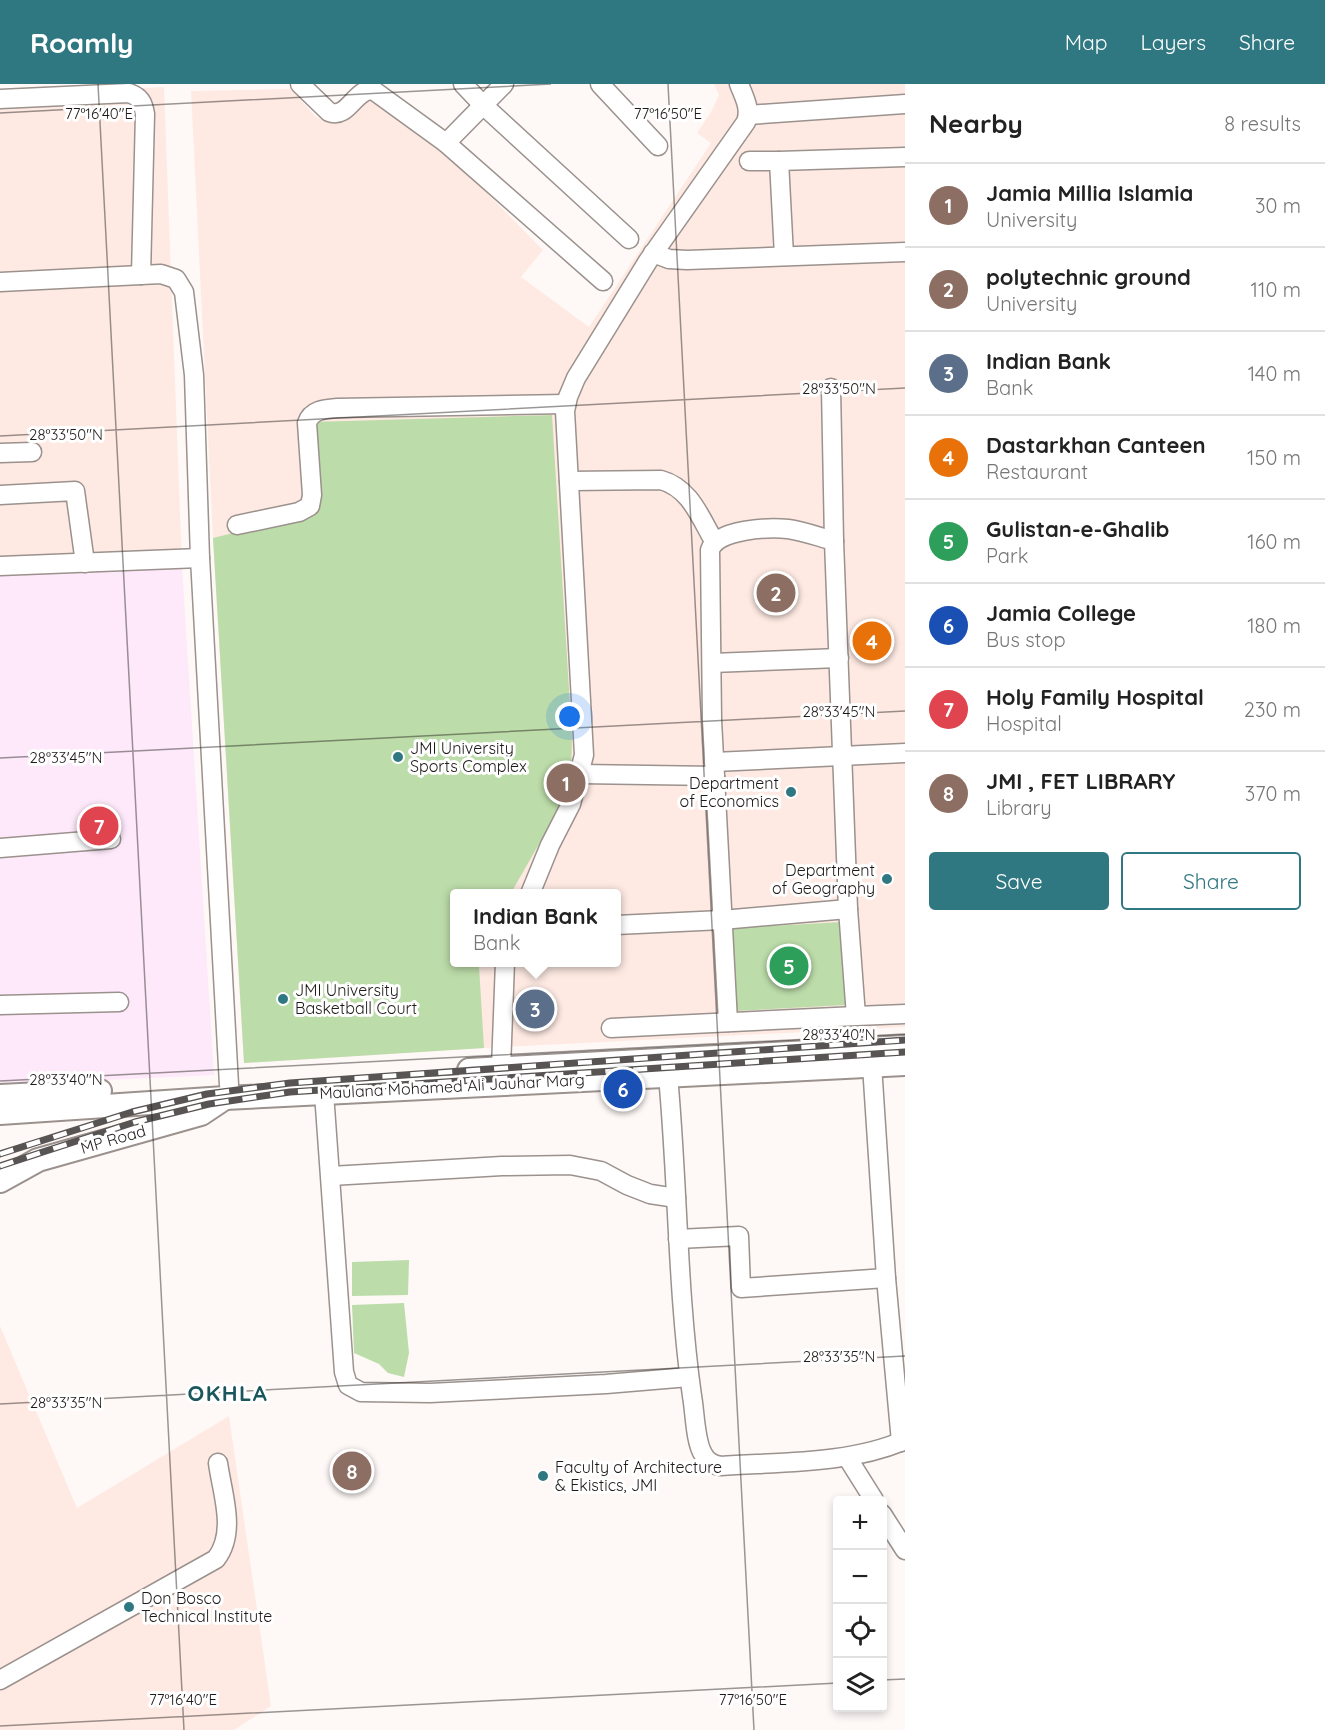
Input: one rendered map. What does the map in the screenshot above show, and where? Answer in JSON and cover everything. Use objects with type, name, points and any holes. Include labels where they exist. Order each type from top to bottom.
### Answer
[{"type":"main road","name":"Maulana Mohamed Ali Jauhar Marg","points":[[0,1095],[226,1089],[324,1093],[668,1076],[905,1047]]},
{"type":"main road","name":"Maulana Mohamed Ali Jauhar Marg","points":[[0,1113],[226,1089],[501,1068],[790,1061],[872,1065],[905,1064]]},
{"type":"main road","name":"MP Road","points":[[5,1171],[201,1114],[226,1089]]},
{"type":"street","points":[[300,84],[329,112],[334,114],[342,112],[366,90],[373,90],[446,143],[603,281]]},
{"type":"street","points":[[463,84],[629,239]]},
{"type":"street","points":[[446,143],[504,84]]},
{"type":"street","points":[[600,84],[658,146]]},
{"type":"street","points":[[532,889],[550,845],[571,804],[584,755],[585,738],[566,404],[576,378],[653,253],[746,122],[748,106],[739,84]]},
{"type":"street","points":[[0,99],[129,93],[138,96],[145,114],[141,274]]},
{"type":"street","points":[[748,115],[905,104]]},
{"type":"street","points":[[749,161],[905,158]]},
{"type":"street","points":[[779,161],[784,256]]},
{"type":"street","points":[[653,253],[677,260],[905,252]]},
{"type":"street","points":[[0,282],[161,274],[176,279],[181,285],[186,302],[194,375],[200,558],[226,1089]]},
{"type":"street","points":[[831,388],[834,541],[848,909],[856,1016]]},
{"type":"street","points":[[237,525],[299,512],[310,506],[312,495],[307,423],[308,418],[316,412],[337,408],[566,404]]},
{"type":"street","points":[[0,453],[32,452]]},
{"type":"street","points":[[570,481],[661,480],[669,482],[684,491],[714,542]]},
{"type":"street","points":[[0,495],[75,491],[85,563]]},
{"type":"street","points":[[728,1022],[715,769],[710,550],[720,537],[773,529],[789,529],[834,541]]},
{"type":"street","points":[[0,566],[200,558]]},
{"type":"street","points":[[712,663],[839,658]]},
{"type":"street","points":[[580,774],[715,769],[842,756],[905,753]]},
{"type":"street","points":[[0,848],[111,839]]},
{"type":"street","points":[[621,925],[722,920],[848,909]]},
{"type":"street","points":[[501,1068],[505,967]]},
{"type":"street","points":[[0,1005],[119,1002]]},
{"type":"street","points":[[611,1028],[905,1014]]},
{"type":"street","points":[[668,1076],[689,1377],[701,1452],[710,1463],[721,1466],[847,1457],[880,1450],[903,1441],[886,1278],[872,1065]]},
{"type":"street","points":[[324,1093],[344,1372],[346,1381],[354,1389],[362,1392],[430,1393],[689,1377]]},
{"type":"street","points":[[331,1176],[502,1166],[570,1165],[601,1171],[650,1194],[676,1198]]},
{"type":"street","points":[[678,1239],[739,1236],[741,1288],[886,1278]]},
{"type":"street","points":[[847,1457],[871,1496]]},
{"type":"street","points":[[0,1680],[216,1559],[223,1548],[227,1533],[218,1463]]},
{"type":"street","points":[[887,1522],[905,1550]]},
{"type":"shaded area","points":[[714,84],[905,84],[905,1027],[484,1048],[244,1063],[213,538],[191,91],[291,89],[315,116],[328,122],[361,89],[430,135],[543,250],[521,277],[589,327],[711,143],[697,133],[719,95]]},
{"type":"shaded area","points":[[164,87],[182,566],[0,576],[0,95]]},
{"type":"shaded area","points":[[182,566],[214,1075],[0,1085],[0,576]]},
{"type":"shaded area","name":"Don Bosco Technical Institute","points":[[0,1326],[77,1508],[229,1416],[271,1706],[234,1730],[0,1730]]},
{"type":"green space","name":"JMI University Sports Complex","points":[[552,415],[572,738],[571,775],[559,809],[513,889],[450,889],[450,967],[479,967],[484,1048],[244,1063],[213,538],[316,512],[311,422]]},
{"type":"green space","points":[[842,922],[846,1005],[736,1011],[733,928]]},
{"type":"green space","points":[[409,1260],[408,1295],[352,1296],[352,1262]]},
{"type":"green space","points":[[404,1303],[409,1353],[404,1377],[388,1373],[379,1364],[354,1353],[352,1305]]},
{"type":"railway","points":[[0,1154],[132,1112],[207,1094],[290,1083],[905,1040]]},
{"type":"railway","points":[[0,1166],[135,1122],[209,1104],[290,1092],[905,1052]]},
{"type":"place","name":"polytechnic ground","points":[[776,593]]},
{"type":"place","name":"Dastarkhan Canteen","points":[[872,641]]},
{"type":"place","name":"JMI University Sports Complex","points":[[398,757]]},
{"type":"place","name":"Jamia Millia Islamia","points":[[566,783]]},
{"type":"place","name":"Department of Economics","points":[[791,792]]},
{"type":"place","name":"Holy Family Hospital","points":[[99,826]]},
{"type":"place","name":"Department of Geography","points":[[887,879]]},
{"type":"place","name":"Gulistan-e-Ghalib","points":[[789,966]]},
{"type":"place","name":"JMI University Basketball Court","points":[[283,999]]},
{"type":"place","name":"Indian Bank","points":[[535,1009]]},
{"type":"place","name":"Jamia College","points":[[623,1089]]},
{"type":"place","name":"JMI , FET LIBRARY","points":[[352,1471]]},
{"type":"place","name":"Faculty of Architecture & Ekistics, JMI","points":[[543,1476]]},
{"type":"place","name":"Don Bosco Technical Institute","points":[[129,1607]]},
{"type":"district","name":"OKHLA","points":[[228,1393]]}]
